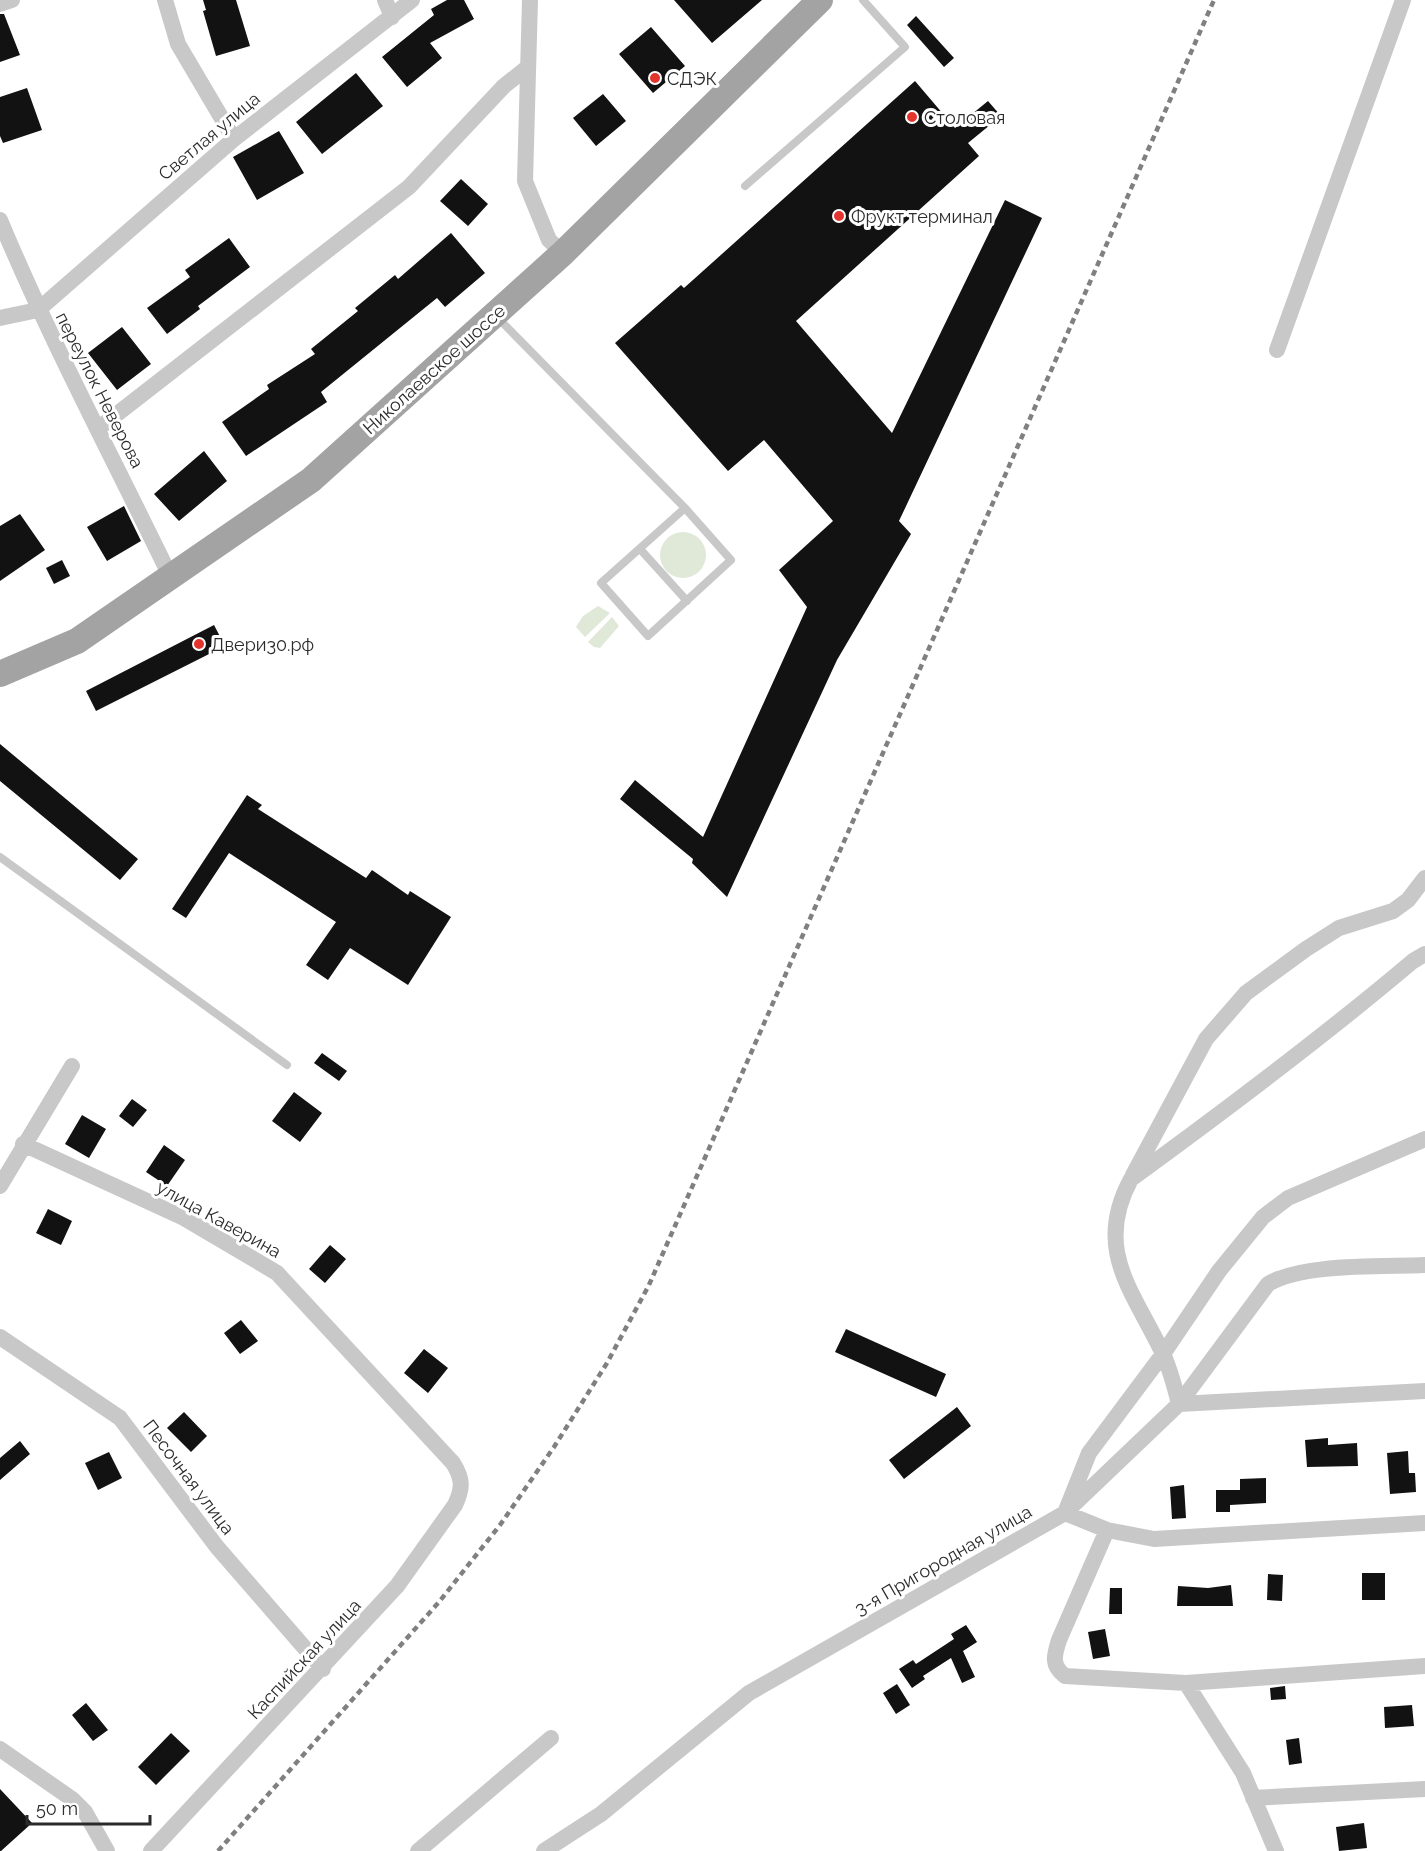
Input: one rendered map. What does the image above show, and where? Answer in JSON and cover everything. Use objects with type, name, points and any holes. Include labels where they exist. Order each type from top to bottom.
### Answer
[{"type":"main road","name":"Николаевское шоссе","points":[[0,674],[77,641],[311,480],[564,253],[820,0]]},
{"type":"street","points":[[0,4],[12,0]]},
{"type":"street","points":[[165,0],[178,44],[234,138]]},
{"type":"street","points":[[385,0],[392,17]]},
{"type":"street","name":"Светлая улица","points":[[38,310],[234,138],[412,0]]},
{"type":"street","points":[[530,0],[525,181],[549,240],[564,253]]},
{"type":"street","points":[[1277,350],[1403,0]]},
{"type":"street","points":[[99,428],[410,187],[504,86],[528,67]]},
{"type":"street","name":"переулок Неверова","points":[[0,220],[38,310],[99,428],[170,576]]},
{"type":"street","points":[[0,318],[38,310]]},
{"type":"street","points":[[1425,878],[1408,900],[1393,911],[1340,928],[1306,949],[1246,993],[1206,1039],[1124,1192],[1116,1222],[1118,1258],[1123,1278],[1163,1354],[1179,1404],[1425,1391]]},
{"type":"street","points":[[1131,1179],[1260,1085],[1343,1021],[1413,961],[1425,954]]},
{"type":"street","points":[[0,1186],[23,1144],[72,1066]]},
{"type":"street","points":[[1425,1139],[1288,1198],[1263,1216],[1219,1271],[1163,1354],[1089,1453],[1065,1513],[1107,1530],[1155,1539],[1425,1522]]},
{"type":"street","name":"улица Каверина","points":[[23,1144],[184,1218],[277,1273],[453,1463],[462,1478]]},
{"type":"street","name":"3-я Пригородная улица","points":[[544,1851],[601,1814],[749,1693],[1065,1513],[1179,1404],[1259,1293],[1281,1276],[1305,1272],[1425,1265]]},
{"type":"street","name":"Песочная улица","points":[[0,1337],[120,1418],[217,1547],[323,1669]]},
{"type":"street","name":"Каспийская улица","points":[[151,1851],[323,1669],[397,1586],[455,1505],[461,1492],[462,1478]]},
{"type":"street","points":[[1107,1530],[1054,1656],[1056,1668],[1065,1676],[1186,1683],[1425,1666]]},
{"type":"street","points":[[1186,1683],[1244,1773],[1276,1851]]},
{"type":"street","points":[[418,1851],[551,1738]]},
{"type":"street","points":[[0,1749],[72,1799],[85,1812],[107,1851]]},
{"type":"street","points":[[1253,1798],[1425,1789]]},
{"type":"lane","points":[[745,186],[904,47],[863,0]]},
{"type":"lane","points":[[494,315],[685,508],[731,560],[648,636],[601,584],[685,508]]},
{"type":"lane","points":[[640,549],[687,601]]},
{"type":"lane","points":[[0,856],[287,1065]]},
{"type":"green space","points":[[683,532],[699,539],[706,555],[699,571],[683,578],[667,571],[660,555],[667,539]]},
{"type":"green space","points":[[598,606],[610,613],[585,637],[576,627],[583,616]]},
{"type":"green space","points":[[612,617],[619,626],[600,648],[594,647],[588,642]]},
{"type":"building","points":[[203,0],[236,0],[250,46],[216,56],[203,11],[206,10]]},
{"type":"building","points":[[447,0],[464,0],[474,19],[430,43],[442,58],[407,87],[382,57],[434,15],[431,9]]},
{"type":"building","points":[[674,0],[762,0],[712,43]]},
{"type":"building","points":[[0,14],[4,14],[20,55],[0,62]]},
{"type":"building","points":[[916,16],[954,58],[944,67],[907,25]]},
{"type":"building","points":[[651,27],[685,66],[653,93],[619,54]]},
{"type":"building","points":[[356,73],[383,106],[322,154],[296,122]]},
{"type":"building","points":[[915,81],[955,128],[988,101],[1001,116],[968,143],[979,156],[796,321],[892,433],[1005,200],[1042,218],[899,521],[911,534],[837,660],[727,897],[692,863],[693,859],[620,799],[635,780],[703,837],[807,607],[779,570],[833,521],[764,440],[728,471],[615,343],[681,285],[684,288]]},
{"type":"building","points":[[27,88],[42,130],[3,143],[0,136],[0,97]]},
{"type":"building","points":[[603,94],[626,121],[596,146],[573,118]]},
{"type":"building","points":[[279,131],[304,173],[257,200],[233,157]]},
{"type":"building","points":[[461,179],[488,204],[468,226],[440,201]]},
{"type":"building","points":[[451,233],[485,273],[445,307],[437,298],[321,392],[327,402],[246,456],[222,422],[269,389],[267,385],[315,354],[311,349],[358,311],[355,308],[395,275],[398,279]]},
{"type":"building","points":[[229,238],[250,267],[198,306],[200,309],[167,334],[147,308],[190,277],[185,270]]},
{"type":"building","points":[[122,327],[151,364],[117,390],[88,353]]},
{"type":"building","points":[[204,451],[227,481],[179,521],[154,494]]},
{"type":"building","points":[[124,506],[141,541],[107,561],[87,527]]},
{"type":"building","points":[[20,514],[45,550],[0,581],[0,526]]},
{"type":"building","points":[[62,560],[70,576],[54,584],[46,568]]},
{"type":"building","points":[[214,625],[225,646],[96,711],[86,691]]},
{"type":"building","points":[[0,744],[138,859],[120,880],[0,781]]},
{"type":"building","points":[[247,795],[262,805],[258,809],[366,878],[372,870],[408,895],[410,891],[451,917],[408,985],[350,948],[328,980],[306,965],[336,922],[229,853],[186,918],[172,909]]},
{"type":"building","points":[[322,1053],[347,1071],[339,1081],[314,1063]]},
{"type":"building","points":[[294,1092],[322,1113],[300,1142],[272,1121]]},
{"type":"building","points":[[132,1099],[147,1110],[133,1127],[119,1116]]},
{"type":"building","points":[[82,1115],[106,1129],[89,1158],[65,1144]]},
{"type":"building","points":[[164,1145],[185,1160],[167,1186],[146,1172]]},
{"type":"building","points":[[48,1209],[72,1221],[61,1245],[36,1233]]},
{"type":"building","points":[[330,1245],[346,1259],[325,1283],[309,1269]]},
{"type":"building","points":[[241,1320],[258,1341],[240,1354],[224,1333]]},
{"type":"building","points":[[846,1329],[946,1374],[936,1397],[835,1352]]},
{"type":"building","points":[[424,1349],[448,1368],[428,1393],[404,1373]]},
{"type":"building","points":[[957,1407],[971,1426],[904,1479],[889,1460]]},
{"type":"building","points":[[184,1412],[207,1436],[191,1452],[167,1428]]},
{"type":"building","points":[[1328,1438],[1328,1445],[1357,1443],[1358,1466],[1307,1467],[1305,1440]]},
{"type":"building","points":[[20,1441],[30,1454],[0,1480],[0,1458]]},
{"type":"building","points":[[1408,1451],[1409,1473],[1415,1473],[1416,1492],[1390,1494],[1387,1453]]},
{"type":"building","points":[[109,1452],[122,1478],[98,1490],[85,1463]]},
{"type":"building","points":[[1266,1478],[1266,1503],[1230,1505],[1230,1512],[1216,1512],[1216,1490],[1240,1490],[1240,1479]]},
{"type":"building","points":[[1184,1485],[1186,1518],[1172,1519],[1170,1487]]},
{"type":"building","points":[[1362,1573],[1385,1573],[1385,1600],[1362,1600]]},
{"type":"building","points":[[1268,1574],[1283,1575],[1282,1601],[1267,1600]]},
{"type":"building","points":[[1231,1585],[1233,1606],[1177,1606],[1178,1586],[1208,1588]]},
{"type":"building","points":[[1110,1588],[1122,1588],[1122,1614],[1109,1614]]},
{"type":"building","points":[[966,1625],[977,1642],[963,1651],[975,1677],[962,1683],[951,1658],[923,1676],[925,1679],[912,1688],[899,1669],[913,1660],[916,1664],[954,1639],[951,1634]]},
{"type":"building","points":[[1105,1629],[1110,1656],[1093,1659],[1088,1632]]},
{"type":"building","points":[[897,1684],[910,1705],[896,1714],[883,1693]]},
{"type":"building","points":[[1285,1686],[1286,1699],[1271,1700],[1270,1688]]},
{"type":"building","points":[[86,1703],[108,1730],[93,1741],[72,1715]]},
{"type":"building","points":[[1412,1705],[1414,1726],[1385,1728],[1384,1707]]},
{"type":"building","points":[[171,1733],[190,1751],[156,1785],[138,1767]]},
{"type":"building","points":[[1299,1738],[1302,1763],[1289,1765],[1286,1740]]},
{"type":"building","points":[[0,1789],[32,1823],[1,1851],[0,1851]]},
{"type":"building","points":[[1364,1823],[1367,1848],[1339,1851],[1336,1827]]},
{"type":"railway","points":[[218,1851],[439,1602],[500,1525],[554,1447],[607,1363],[649,1285],[1214,0]]},
{"type":"place","name":"СДЭК","points":[[655,78]]},
{"type":"place","name":"Столовая","points":[[912,117]]},
{"type":"place","name":"Фрукт терминал","points":[[839,216]]},
{"type":"place","name":"Двери30.рф","points":[[199,644]]}]
